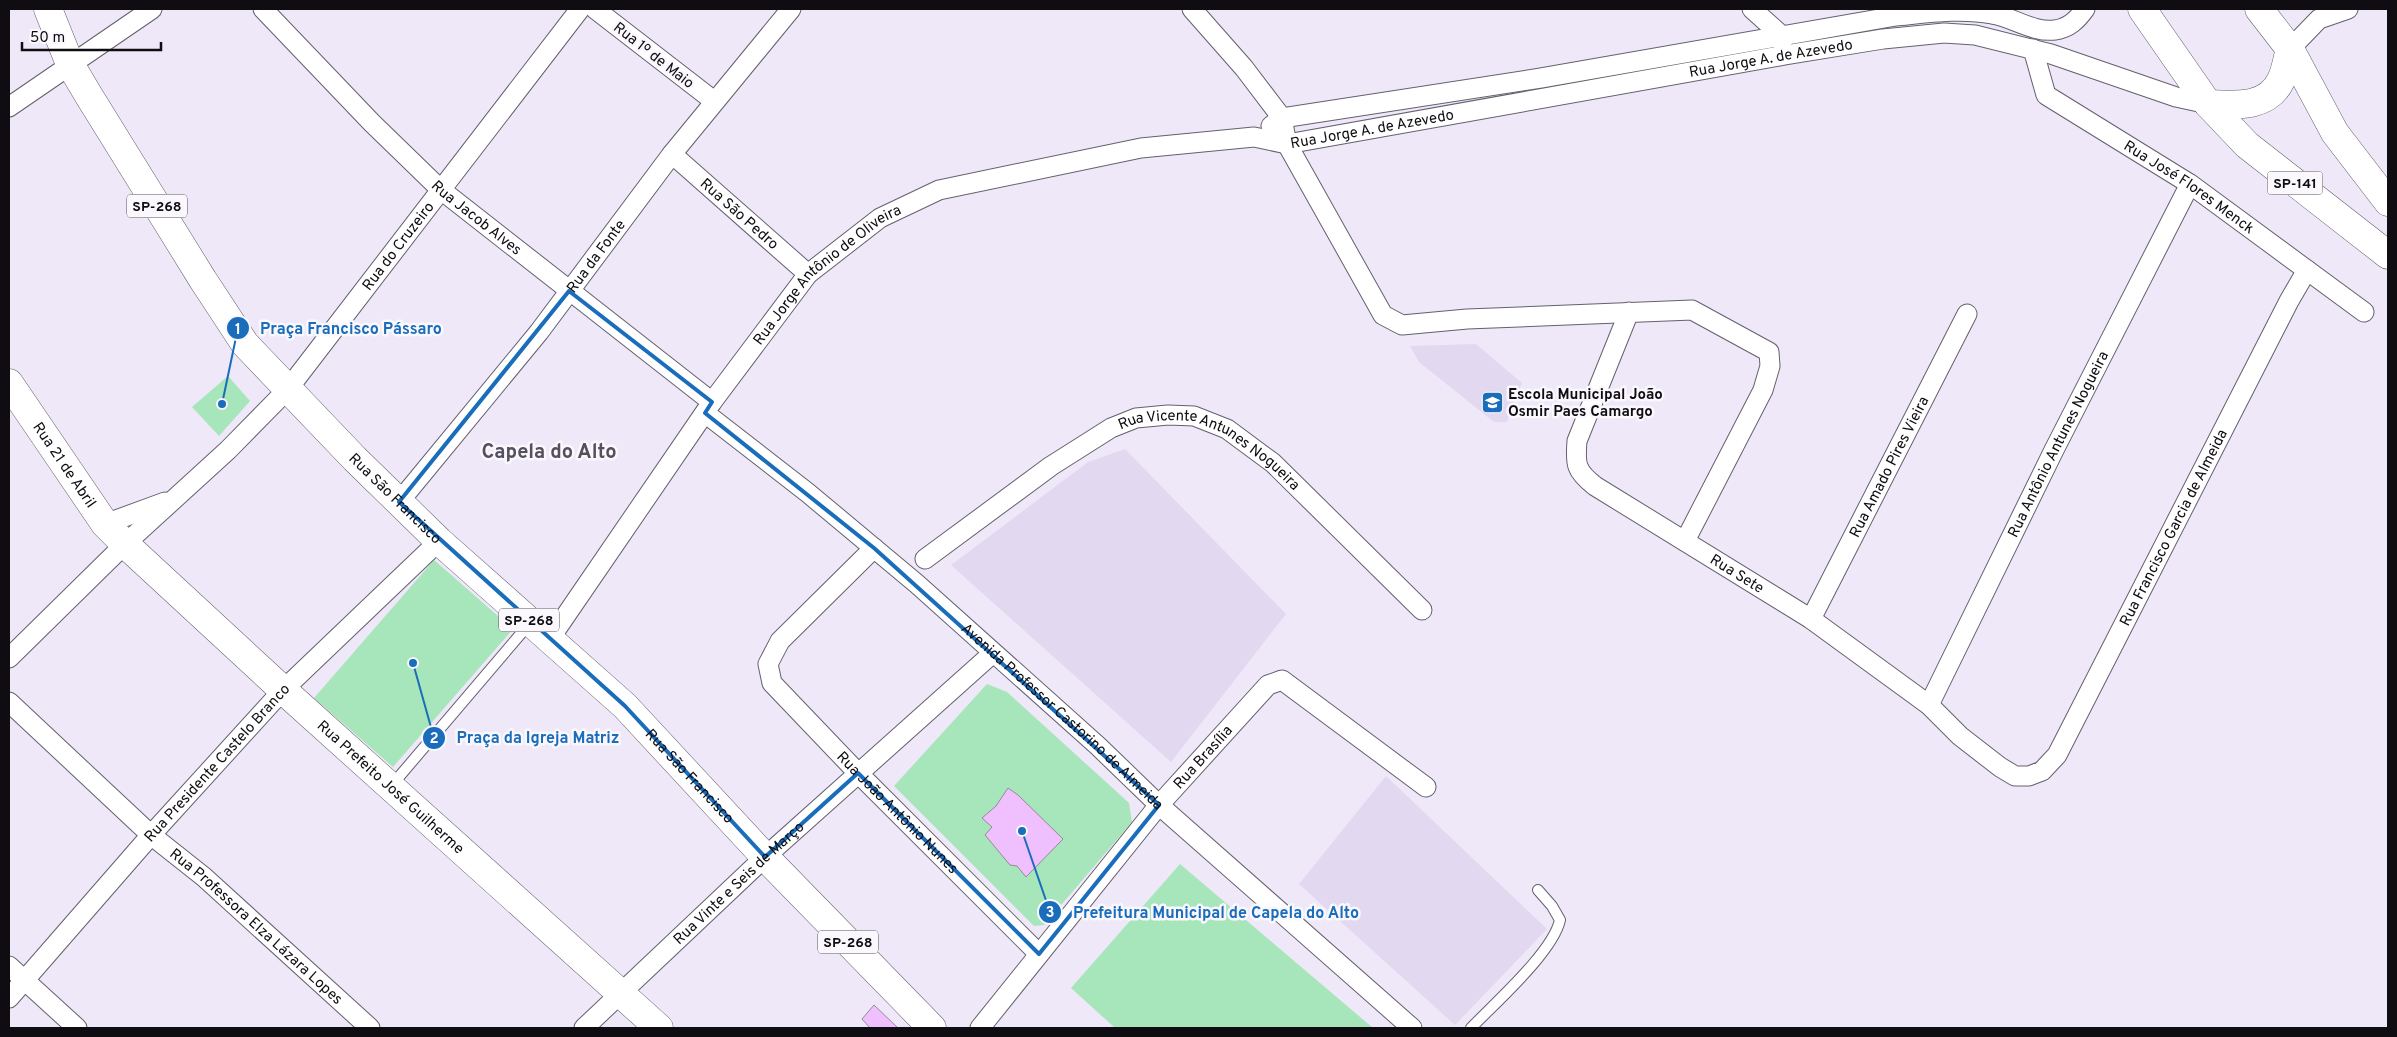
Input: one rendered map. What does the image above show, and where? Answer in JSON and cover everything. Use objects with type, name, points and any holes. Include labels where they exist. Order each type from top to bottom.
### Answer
[{"type":"main road","name":"SP-268","points":[[48,9],[70,64],[203,280],[240,336],[288,389]]},
{"type":"main road","name":"SP-141","points":[[2142,9],[2208,104],[2247,145],[2388,255]]},
{"type":"main road","points":[[2259,9],[2290,49],[2335,133],[2388,202]]},
{"type":"main road","points":[[2208,104],[2241,105],[2258,101],[2271,94],[2281,80],[2290,49]]},
{"type":"main road","name":"Rua 21 de Abril","points":[[9,383],[105,524],[125,544]]},
{"type":"main road","name":"Rua São Francisco","points":[[288,389],[439,541],[625,706],[764,857],[932,1028]]},
{"type":"main road","name":"Rua Prefeito José Guilherme","points":[[125,544],[283,690],[659,1028]]},
{"type":"street","points":[[9,107],[152,9]]},
{"type":"street","name":"Rua Jacob Alves","points":[[263,9],[372,123],[440,189],[708,407]]},
{"type":"street","name":"Rua do Cruzeiro","points":[[9,658],[125,544],[228,450],[288,389],[580,9]]},
{"type":"street","name":"Rua 1º de Maio","points":[[594,9],[714,101]]},
{"type":"street","name":"Rua da Fonte","points":[[399,502],[484,402],[672,154],[791,9]]},
{"type":"street","points":[[1192,9],[1244,68],[1282,118],[1287,144],[1383,315],[1402,325],[1467,319],[1692,310],[1769,352],[1770,366],[1763,390],[1686,541]]},
{"type":"street","points":[[1752,9],[1781,35],[1785,55]]},
{"type":"street","name":"Rua Jorge A. de Azevedo","points":[[1254,137],[1282,118],[1541,78],[1896,16],[1973,10],[1993,14],[2034,28],[2054,30],[2071,26],[2085,9]]},
{"type":"street","points":[[2290,49],[2315,14],[2348,9]]},
{"type":"street","points":[[1973,10],[1975,35]]},
{"type":"street","name":"Rua Jorge A. de Azevedo","points":[[1254,137],[1287,144],[1883,38],[1944,33],[1975,35],[2033,49],[2100,69],[2176,96],[2208,104]]},
{"type":"street","name":"Rua José Flores Menck","points":[[2033,49],[2046,95],[2190,184],[2364,312]]},
{"type":"street","name":"Rua Jorge Antônio de Oliveira","points":[[540,631],[808,274],[880,218],[939,190],[1140,148],[1254,137]]},
{"type":"street","name":"Rua São Pedro","points":[[672,154],[808,274]]},
{"type":"street","name":"Rua Antônio Antunes Nogueira","points":[[1929,705],[2054,450],[2190,184]]},
{"type":"street","name":"Rua Francisco Garcia de Almeida","points":[[2029,776],[2042,771],[2057,755],[2284,310],[2307,270]]},
{"type":"street","name":"Rua Sete","points":[[1629,312],[1577,440],[1576,460],[1580,474],[1595,486],[1811,620],[1929,705],[1960,736],[2000,768],[2015,776],[2029,776]]},
{"type":"street","name":"Rua Amado Pires Vieira","points":[[1811,620],[1966,314]]},
{"type":"street","name":"Avenida Professor Castorino de Almeida","points":[[708,407],[874,548],[1098,746],[1159,805],[1412,1028]]},
{"type":"street","name":"Rua Vicente Antunes Nogueira","points":[[926,559],[1051,466],[1111,428],[1136,418],[1168,415],[1194,416],[1227,429],[1273,463],[1422,610]]},
{"type":"street","points":[[105,524],[175,498]]},
{"type":"street","name":"Rua Presidente Castelo Branco","points":[[9,998],[151,835],[283,690],[439,541]]},
{"type":"street","name":"Rua João Antônio Nunes","points":[[874,548],[780,641],[768,664],[772,683],[858,773],[1039,954]]},
{"type":"street","points":[[858,773],[993,653]]},
{"type":"street","name":"Rua Brasília","points":[[980,1028],[1159,805],[1268,685],[1282,680],[1426,787]]},
{"type":"street","name":"Rua Professora Elza Lázara Lopes","points":[[9,702],[151,835],[204,877],[370,1028]]},
{"type":"street","name":"Rua Vinte e Seis de Março","points":[[584,1028],[764,857],[858,773]]},
{"type":"street","points":[[9,966],[77,1028]]},
{"type":"lane","points":[[392,786],[540,631]]},
{"type":"lane","points":[[1471,1028],[1529,967],[1558,932],[1560,920],[1552,906],[1538,890]]},
{"type":"highlighted area","points":[[569,291],[712,402],[705,413],[874,548],[1159,805],[1039,954],[858,773],[765,857],[625,706],[399,502]]},
{"type":"shaded area","name":"Escola Municipal João Osmir Paes Camargo","points":[[1476,344],[1522,383],[1507,422],[1494,422],[1419,362],[1410,346]]},
{"type":"shaded area","points":[[1125,449],[1286,614],[1171,762],[951,565],[1088,462]]},
{"type":"shaded area","points":[[1386,776],[1547,929],[1455,1025],[1299,884]]},
{"type":"green space","points":[[228,376],[250,401],[219,436],[192,407]]},
{"type":"green space","points":[[434,560],[513,629],[393,767],[314,698]]},
{"type":"green space","points":[[987,684],[1007,692],[1129,803],[1132,822],[1044,925],[1034,926],[894,786]]},
{"type":"green space","points":[[1180,864],[1373,1028],[1115,1028],[1071,988]]},
{"type":"building","points":[[1008,788],[1018,795],[1063,839],[1026,877],[1017,866],[1010,865],[985,835],[992,827],[982,818],[996,806]]},
{"type":"building","points":[[874,1005],[898,1028],[870,1028],[862,1019]]},
{"type":"place","name":"Escola Municipal João Osmir Paes Camargo","points":[[1492,403]]},
{"type":"place","name":"Praça Francisco Pássaro","points":[[222,404]]},
{"type":"place","name":"Praça da Igreja Matriz","points":[[413,663]]},
{"type":"place","name":"Prefeitura Municipal de Capela do Alto","points":[[1022,831]]},
{"type":"district","name":"Capela do Alto","points":[[549,451]]}]
